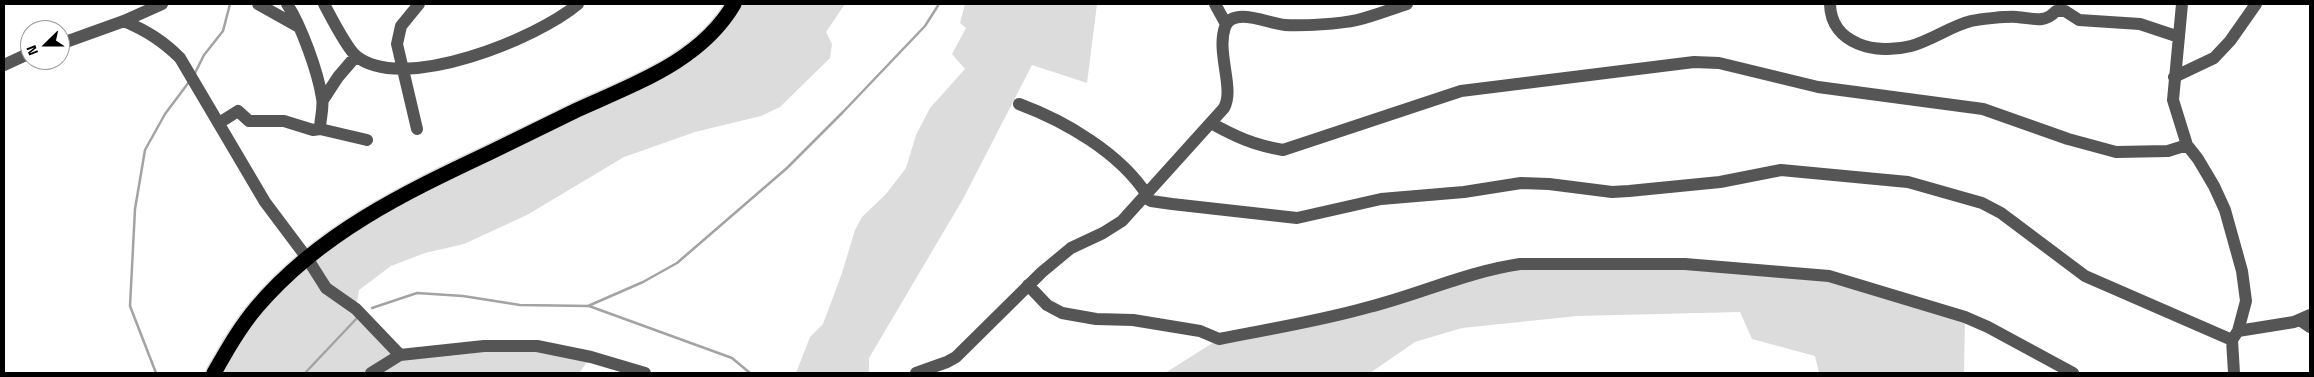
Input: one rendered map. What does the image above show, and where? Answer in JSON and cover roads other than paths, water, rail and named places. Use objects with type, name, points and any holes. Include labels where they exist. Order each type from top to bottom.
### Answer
[{"type":"highway","points":[[214,373],[229,347],[256,309],[307,258],[340,232],[399,196],[667,67],[709,37],[734,4]]},
{"type":"street","points":[[70,40],[124,21],[162,4]]},
{"type":"street","points":[[258,4],[299,27]]},
{"type":"street","points":[[287,4],[299,27],[318,79],[323,100],[320,129]]},
{"type":"street","points":[[324,4],[356,56],[376,64],[402,70],[460,60],[498,48],[548,24],[578,4]]},
{"type":"street","points":[[417,129],[398,54],[398,35],[401,26],[419,4]]},
{"type":"street","points":[[1215,4],[1226,24]]},
{"type":"street","points":[[916,373],[956,357],[1028,285],[1071,248],[1103,233],[1122,221],[1211,123],[1228,100],[1221,46],[1226,24],[1232,18],[1242,16],[1284,25],[1348,22],[1407,4]]},
{"type":"street","points":[[1830,4],[1830,13],[1840,33],[1848,41],[1859,46],[1893,48],[1911,46],[1972,21],[2016,17],[2041,20],[2051,17],[2056,12],[2064,12],[2080,20],[2140,24],[2179,37]]},
{"type":"street","points":[[2182,4],[2173,100],[2187,145],[2214,186],[2225,210],[2239,263],[2246,301],[2235,336],[2234,373]]},
{"type":"street","points":[[2174,77],[2214,58],[2230,41],[2256,4]]},
{"type":"street","points":[[124,21],[148,31],[164,42],[180,58],[265,202],[307,258],[326,288],[356,309],[400,355]]},
{"type":"street","points":[[323,100],[338,77],[356,56]]},
{"type":"street","points":[[4,65],[20,58]]},
{"type":"street","points":[[1211,123],[1240,139],[1256,145],[1283,150],[1461,91],[1694,62],[1708,62],[1818,87],[1983,109],[2068,140],[2116,152],[2168,151],[2187,145]]},
{"type":"street","points":[[1019,104],[1051,116],[1118,161],[1138,182],[1151,201],[1297,218],[1380,199],[1464,192],[1521,183],[1549,184],[1612,192],[1720,182],[1781,170],[1908,182],[1982,203],[2002,213],[2061,260],[2085,276],[2235,336],[2307,320]]},
{"type":"street","points":[[219,123],[238,111],[249,121],[284,121],[313,130],[320,129],[367,140]]},
{"type":"street","points":[[1028,285],[1047,305],[1062,314],[1096,319],[1133,320],[1200,331],[1219,339],[1369,307],[1470,274],[1520,264],[1685,264],[1829,276],[1965,317],[1988,327],[2073,373]]},
{"type":"street","points":[[371,373],[400,355],[484,346],[537,346],[591,357],[645,373]]},
{"type":"waterway","points":[[195,73],[204,55],[223,31],[230,4]]},
{"type":"waterway","points":[[372,308],[417,293],[463,296],[520,305],[588,306],[643,282],[677,263],[787,168],[925,26],[939,4]]},
{"type":"waterway","points":[[156,373],[130,306],[135,209],[145,150],[165,114],[189,82]]},
{"type":"waterway","points":[[589,306],[732,358],[750,373]]},
{"type":"waterway","points":[[305,373],[358,317]]}]
